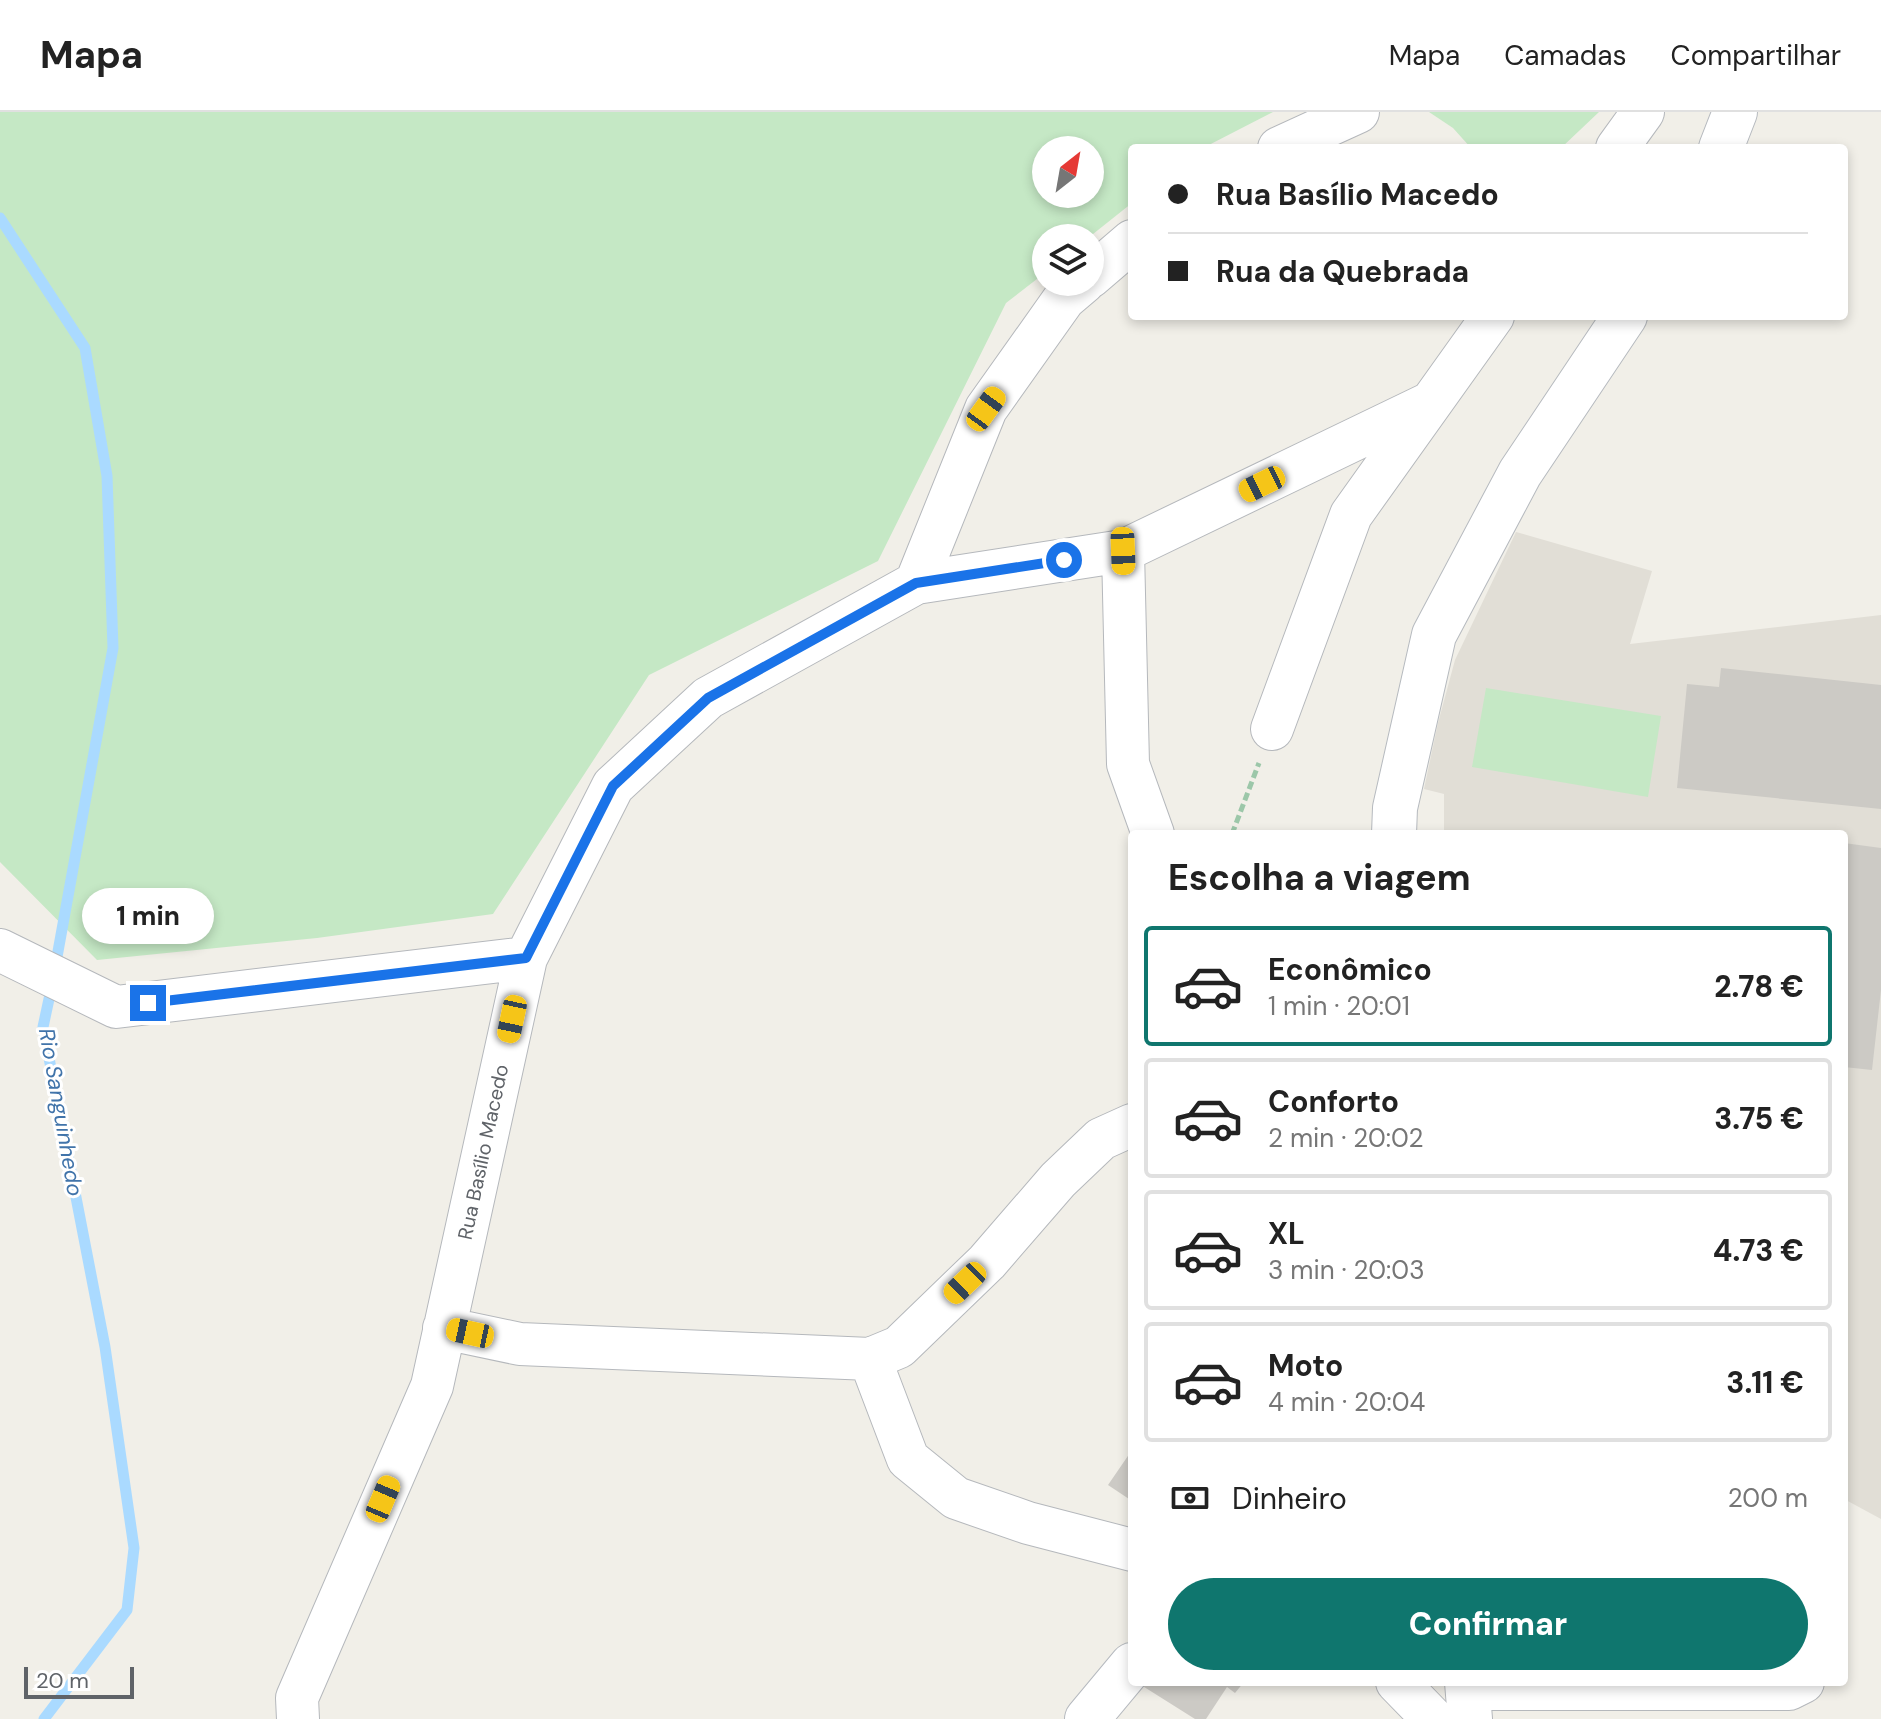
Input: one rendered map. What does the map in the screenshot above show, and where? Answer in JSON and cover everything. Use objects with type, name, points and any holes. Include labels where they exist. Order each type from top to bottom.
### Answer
[{"type":"main road","points":[[1723,144],[1735,112]]},
{"type":"main road","points":[[1394,830],[1395,808],[1434,635],[1520,473],[1622,320]]},
{"type":"main road","points":[[1087,1719],[1128,1670]]},
{"type":"street","points":[[1288,144],[1358,112]]},
{"type":"street","points":[[1620,144],[1643,112]]},
{"type":"street","points":[[1104,265],[1128,244]]},
{"type":"street","points":[[916,583],[986,409],[1068,296]]},
{"type":"street","name":"Rua Basílio Macedo","points":[[298,1719],[297,1698],[432,1386],[526,958],[613,786],[708,698],[916,583],[1123,551],[1428,404],[1490,320]]},
{"type":"street","points":[[1272,729],[1351,515],[1428,404]]},
{"type":"street","points":[[1123,551],[1128,764],[1152,830]]},
{"type":"street","points":[[7,954],[116,1007],[526,958]]},
{"type":"street","points":[[444,1328],[520,1344],[870,1359],[899,1347],[987,1262],[1058,1180],[1101,1139],[1128,1127]]},
{"type":"street","points":[[870,1359],[908,1459],[956,1498],[1028,1523],[1128,1549]]},
{"type":"street","points":[[1401,1686],[1433,1719]]},
{"type":"street","points":[[1468,1697],[1789,1689],[1795,1686]]},
{"type":"path","points":[[1234,830],[1272,729]]},
{"type":"shaded area","points":[[1516,532],[1652,571],[1630,644],[1881,615],[1881,1519],[1848,1501],[1848,830],[1444,830],[1444,794],[1424,789],[1455,660]]},
{"type":"green space","points":[[0,112],[1273,112],[1211,144],[1128,144],[1128,206],[1104,225],[1032,224],[1032,283],[1006,303],[878,561],[649,675],[493,914],[317,938],[97,960],[0,862]]},
{"type":"green space","points":[[1429,112],[1599,112],[1565,144],[1467,144],[1453,128]]},
{"type":"green space","points":[[1486,688],[1661,716],[1648,797],[1472,767]]},
{"type":"building","points":[[1721,668],[1881,685],[1881,809],[1677,788],[1687,684],[1719,687]]},
{"type":"building","points":[[1848,844],[1881,848],[1881,990],[1872,1070],[1848,1067]]},
{"type":"building","points":[[1128,1456],[1128,1498],[1108,1485]]},
{"type":"building","points":[[1143,1686],[1241,1686],[1235,1693],[1227,1687],[1206,1719],[1195,1719]]},
{"type":"waterway","name":"Rio Sanguinhedo","points":[[0,218],[85,348],[107,476],[113,648],[55,968]]},
{"type":"waterway","name":"Rio Sanguinhedo","points":[[44,1719],[127,1610],[134,1548],[105,1347],[43,1027],[52,985]]},
{"type":"route","points":[[148,1003],[526,958],[613,786],[708,698],[916,583],[1064,560]]}]
